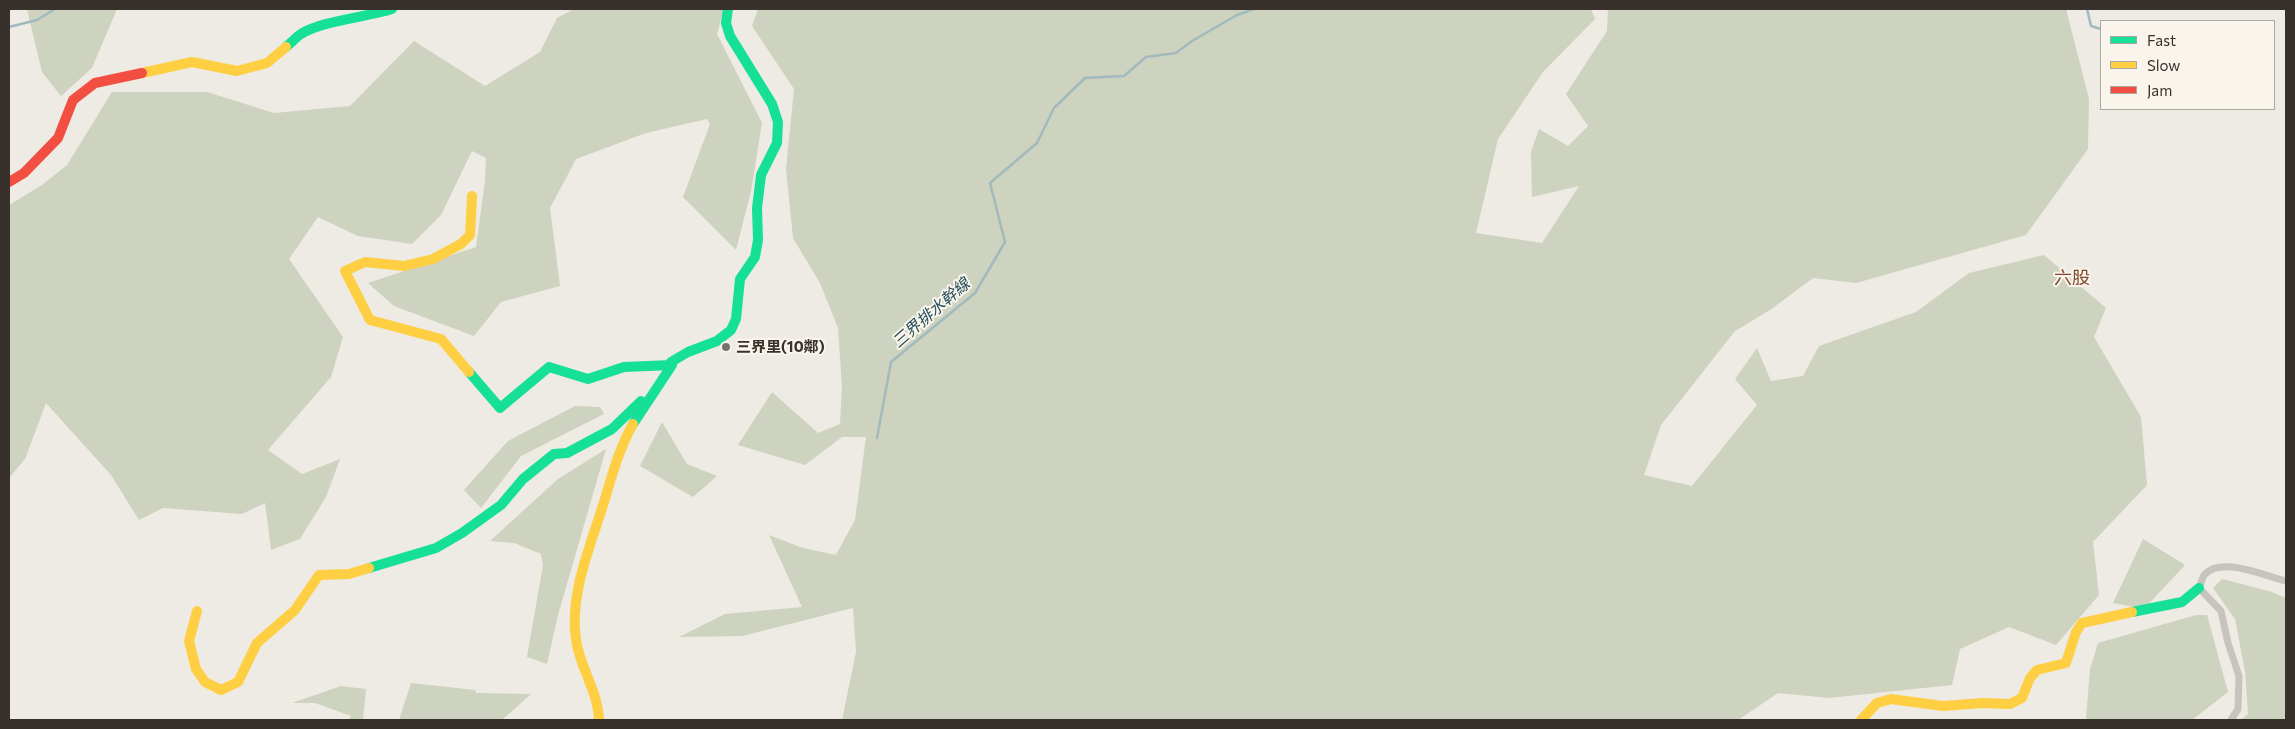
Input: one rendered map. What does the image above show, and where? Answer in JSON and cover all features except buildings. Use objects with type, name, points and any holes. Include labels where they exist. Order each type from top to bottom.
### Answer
[{"type":"street","points":[[9,182],[24,173],[58,138],[73,100],[95,83],[192,62],[237,72],[266,63],[301,34],[317,27],[371,16],[392,9]]},
{"type":"street","points":[[197,611],[189,641],[196,669],[205,682],[221,690],[238,682],[257,643],[295,610],[319,575],[348,574],[436,548],[462,533],[501,505],[524,480],[554,454],[567,452],[612,429],[648,395],[672,365],[671,362],[688,352],[717,341],[731,330],[736,319],[740,280],[755,257],[758,240],[757,208],[761,174],[777,143],[778,122],[772,104],[730,36],[726,23],[728,9]]},
{"type":"street","points":[[472,196],[470,235],[461,244],[433,259],[404,266],[365,262],[345,271],[370,320],[441,339],[500,408],[549,367],[588,379],[624,367],[672,365]]},
{"type":"street","points":[[599,720],[600,708],[576,641],[576,605],[618,454],[648,395]]},
{"type":"street","points":[[1861,720],[1873,706],[1883,700],[1905,698],[1956,707],[1982,703],[2009,704],[2019,701],[2026,693],[2031,676],[2036,670],[2050,666],[2057,667],[2066,663],[2076,632],[2082,623],[2182,602],[2199,588],[2204,575],[2216,566],[2231,566],[2286,581]]},
{"type":"street","points":[[2199,588],[2221,611],[2228,643],[2239,676],[2238,709],[2231,720]]},
{"type":"green space","points":[[27,9],[117,9],[92,68],[61,96],[42,72]]},
{"type":"green space","points":[[574,9],[724,9],[717,34],[762,123],[751,191],[736,250],[683,197],[710,124],[707,119],[646,133],[576,159],[550,208],[560,286],[501,302],[474,336],[394,306],[368,283],[476,247],[485,181],[486,158],[472,151],[441,215],[412,244],[358,236],[318,217],[289,259],[343,337],[331,377],[268,450],[302,474],[340,459],[326,497],[300,539],[271,550],[265,503],[242,514],[163,508],[139,520],[111,475],[46,403],[25,459],[9,478],[9,205],[42,185],[67,165],[112,92],[207,92],[274,113],[350,106],[414,41],[485,86],[540,52],[557,18]]},
{"type":"green space","points":[[758,9],[1591,9],[1595,19],[1543,72],[1498,139],[1476,233],[1542,243],[1579,186],[1532,197],[1531,152],[1539,129],[1568,146],[1588,126],[1566,94],[1607,31],[1608,9],[2066,9],[2089,99],[2088,149],[2026,235],[1856,283],[1813,278],[1770,310],[1735,331],[1661,425],[1644,475],[1692,486],[1757,405],[1735,379],[1757,348],[1771,381],[1803,376],[1819,346],[1916,312],[1969,273],[2044,255],[2106,308],[2094,337],[2141,417],[2147,485],[2093,542],[2099,595],[2056,645],[2009,627],[1960,649],[1952,685],[1829,698],[1778,693],[1738,720],[842,720],[856,652],[853,608],[742,636],[679,637],[725,614],[802,607],[769,535],[803,548],[836,555],[855,520],[866,437],[842,437],[805,465],[738,445],[772,392],[818,433],[840,424],[842,387],[838,328],[820,283],[793,238],[786,169],[794,89],[752,26]]},
{"type":"green space","points":[[575,406],[600,407],[604,414],[521,456],[481,508],[464,490],[508,441]]},
{"type":"green space","points":[[662,422],[687,464],[717,476],[693,497],[640,466]]},
{"type":"green space","points":[[606,449],[558,615],[547,664],[527,657],[543,565],[541,554],[514,543],[490,541],[558,479]]},
{"type":"green space","points":[[2143,539],[2185,565],[2144,609],[2113,603]]},
{"type":"green space","points":[[2222,579],[2269,591],[2286,598],[2286,720],[2241,720],[2248,714],[2245,671],[2235,619],[2213,588]]},
{"type":"green space","points":[[2196,615],[2207,615],[2228,692],[2192,720],[2078,720],[2086,719],[2090,669],[2098,643]]},
{"type":"green space","points":[[411,683],[475,690],[476,693],[531,694],[502,720],[399,720]]},
{"type":"green space","points":[[341,686],[366,689],[363,720],[349,720],[351,716],[315,703],[292,703]]},
{"type":"waterway","points":[[9,27],[37,20],[55,9]]},
{"type":"waterway","name":"三界排水幹線","points":[[877,438],[891,362],[975,293],[1005,242],[990,183],[1037,143],[1054,108],[1085,78],[1124,76],[1146,57],[1176,53],[1192,41],[1237,15],[1254,9]]},
{"type":"waterway","points":[[2087,9],[2091,26],[2100,29]]},
{"type":"traffic: fast","points":[[286,47],[301,34],[320,26],[392,9]]},
{"type":"traffic: fast","points":[[633,424],[672,365],[671,362],[688,352],[717,341],[731,330],[736,319],[740,279],[755,257],[758,240],[757,208],[761,175],[777,143],[778,122],[772,104],[730,36],[726,23],[728,9]]},
{"type":"traffic: fast","points":[[469,372],[500,408],[549,367],[588,379],[624,367],[672,365]]},
{"type":"traffic: fast","points":[[369,568],[436,548],[462,533],[501,505],[523,479],[554,454],[567,453],[612,429],[641,401]]},
{"type":"traffic: fast","points":[[2132,612],[2182,602],[2199,588]]},
{"type":"traffic: slow","points":[[142,73],[192,62],[237,71],[267,63],[286,47]]},
{"type":"traffic: slow","points":[[469,372],[441,339],[370,320],[345,271],[365,262],[404,266],[433,259],[461,244],[470,235],[472,196]]},
{"type":"traffic: slow","points":[[599,720],[596,699],[581,660],[576,640],[575,623],[578,587],[613,472],[633,424]]},
{"type":"traffic: slow","points":[[197,611],[189,641],[196,669],[205,682],[221,690],[238,682],[257,643],[295,610],[319,575],[349,574],[369,568]]},
{"type":"traffic: slow","points":[[1861,720],[1877,703],[1891,699],[1943,706],[1983,703],[2010,704],[2022,698],[2030,678],[2037,670],[2066,663],[2076,632],[2082,623],[2132,612]]},
{"type":"traffic: jam","points":[[9,182],[24,173],[58,138],[73,100],[95,83],[142,73]]},
{"type":"place","name":"三界里(10鄰)","points":[[726,347]]},
{"type":"district","name":"六股","points":[[2072,278]]}]
